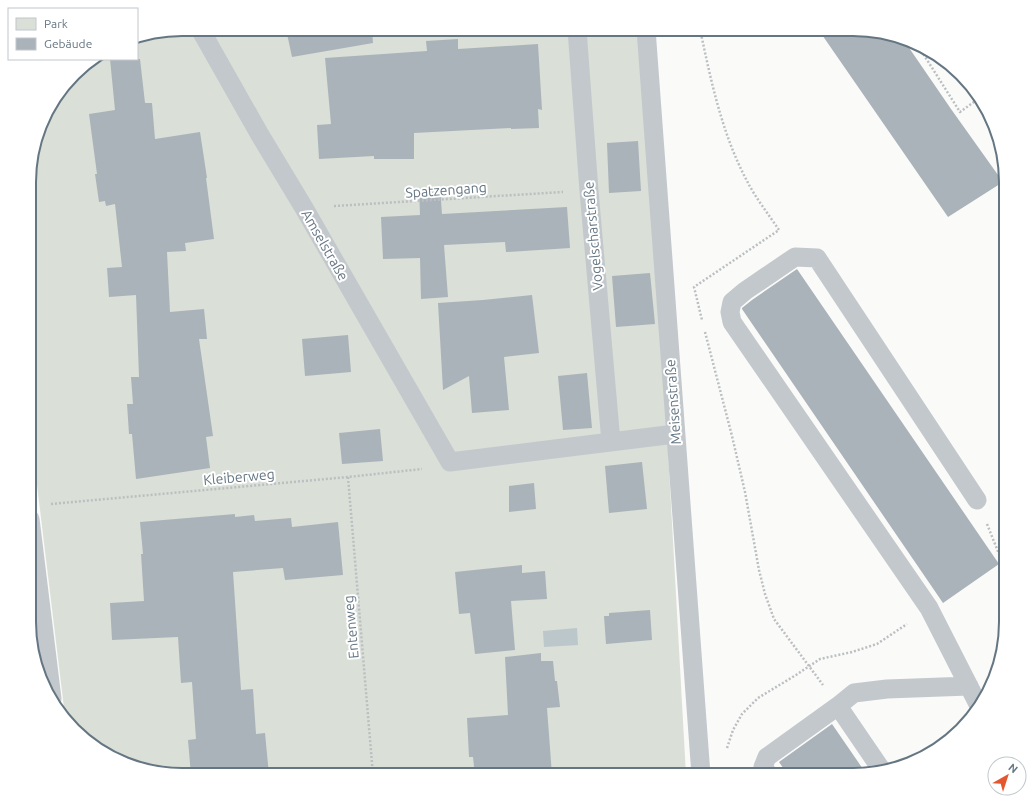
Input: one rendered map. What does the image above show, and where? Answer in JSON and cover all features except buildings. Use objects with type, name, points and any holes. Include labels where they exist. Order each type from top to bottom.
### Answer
[{"type":"lane","name":"Amselstraße","points":[[204,36],[450,462]]},
{"type":"lane","name":"Vogelscharstraße","points":[[577,36],[588,191],[611,442]]},
{"type":"lane","name":"Meisenstraße","points":[[647,36],[700,768]]},
{"type":"lane","points":[[976,700],[929,608],[732,322],[730,312],[732,302],[745,291],[795,257],[817,258],[977,500]]},
{"type":"lane","points":[[450,462],[675,434]]},
{"type":"lane","points":[[36,568],[50,684]]},
{"type":"lane","points":[[764,768],[767,757],[854,693],[887,689],[969,686]]},
{"type":"lane","points":[[838,706],[879,766]]},
{"type":"path","points":[[924,55],[960,112],[974,102]]},
{"type":"path","name":"Spatzengang","points":[[304,208],[588,191]]},
{"type":"path","name":"Kleiberweg","points":[[47,504],[348,477],[429,468],[450,462]]},
{"type":"path","name":"Entenweg","points":[[348,477],[372,768]]},
{"type":"path","points":[[977,500],[999,554]]},
{"type":"path","points":[[727,749],[733,730],[742,714],[758,698],[820,659],[852,652],[878,644],[897,631]]},
{"type":"green space","points":[[173,36],[639,36],[667,433],[686,768],[173,768],[145,763],[118,753],[93,738],[72,718],[64,708],[36,477],[36,173],[41,145],[47,126],[66,93],[86,72],[103,60],[138,60],[138,43]]},
{"type":"shaded area","points":[[577,628],[578,645],[544,647],[543,631]]}]
